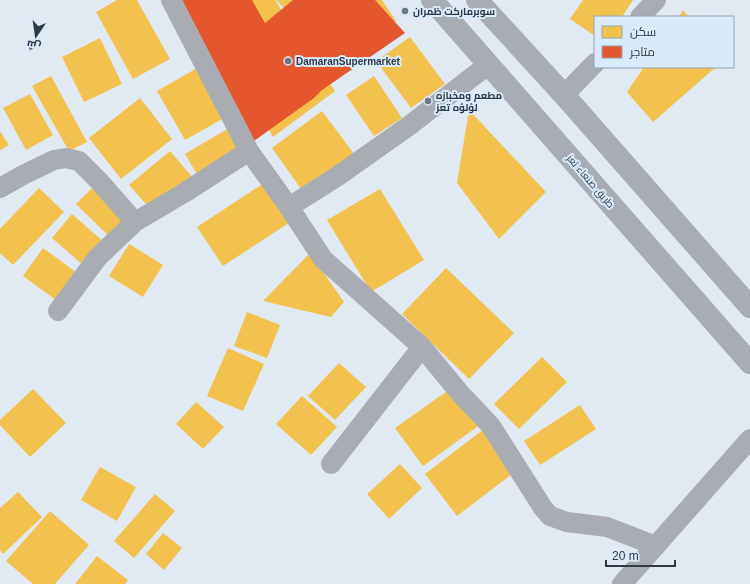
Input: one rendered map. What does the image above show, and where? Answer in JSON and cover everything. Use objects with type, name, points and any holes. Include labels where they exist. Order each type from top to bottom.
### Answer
[{"type":"highway","name":"طريق صنعاء تعز","points":[[432,0],[750,363]]},
{"type":"highway","points":[[477,0],[564,96],[750,307]]},
{"type":"street","points":[[171,0],[249,151],[289,207],[323,259],[422,347],[459,392],[491,426],[543,508],[550,516],[567,522],[607,527],[656,546]]},
{"type":"street","points":[[641,16],[656,0]]},
{"type":"street","points":[[289,207],[338,176],[410,125],[489,64]]},
{"type":"street","points":[[564,96],[594,64]]},
{"type":"street","points":[[58,311],[98,257],[135,222],[184,193],[249,151]]},
{"type":"street","points":[[0,188],[54,160],[66,158],[79,161],[99,181],[135,222]]},
{"type":"street","points":[[331,464],[422,347]]},
{"type":"street","points":[[622,584],[750,439]]},
{"type":"building: سكن","points":[[117,0],[137,0],[170,59],[133,79],[96,12]]},
{"type":"building: سكن","name":"DamaranSupermarket","points":[[197,0],[275,0],[299,37],[355,0],[382,0],[396,21],[322,71],[335,91],[273,137]]},
{"type":"building: سكن","points":[[276,0],[325,0],[301,25]]},
{"type":"building: سكن","points":[[583,0],[633,0],[623,16],[594,16],[594,35],[570,19]]},
{"type":"building: سكن","points":[[683,10],[688,16],[680,16]]},
{"type":"building: سكن","points":[[410,37],[445,84],[411,108],[376,61]]},
{"type":"building: سكن","points":[[100,38],[122,84],[84,102],[62,57]]},
{"type":"building: سكن","points":[[204,64],[233,113],[185,140],[157,91]]},
{"type":"building: سكن","points":[[643,68],[715,68],[653,122],[627,92]]},
{"type":"building: سكن","points":[[51,76],[87,142],[69,151],[32,86]]},
{"type":"building: سكن","points":[[374,76],[402,118],[374,136],[346,95]]},
{"type":"building: سكن","points":[[30,94],[53,135],[26,150],[3,108]]},
{"type":"building: سكن","points":[[140,98],[172,139],[121,179],[89,138]]},
{"type":"building: سكن","points":[[469,110],[546,192],[499,239],[457,183]]},
{"type":"building: سكن","points":[[322,111],[358,159],[306,196],[272,148]]},
{"type":"building: سكن","points":[[229,128],[242,150],[198,176],[185,154]]},
{"type":"building: سكن","points":[[0,131],[9,145],[0,150]]},
{"type":"building: سكن","points":[[170,151],[193,178],[153,212],[129,185]]},
{"type":"building: سكن","points":[[102,178],[147,221],[121,248],[76,204]]},
{"type":"building: سكن","points":[[270,179],[295,219],[223,266],[197,227]]},
{"type":"building: سكن","points":[[39,188],[64,212],[13,265],[0,253],[0,229]]},
{"type":"building: سكن","points":[[380,189],[424,260],[371,292],[327,220]]},
{"type":"building: سكن","points":[[72,214],[113,250],[92,273],[52,238]]},
{"type":"building: سكن","points":[[129,244],[163,265],[143,297],[109,276]]},
{"type":"building: سكن","points":[[43,248],[87,280],[67,308],[23,276]]},
{"type":"building: سكن","points":[[310,253],[344,302],[331,317],[263,301]]},
{"type":"building: سكن","points":[[446,268],[514,333],[469,379],[402,314]]},
{"type":"building: سكن","points":[[247,312],[280,325],[267,358],[234,346]]},
{"type":"building: سكن","points":[[228,348],[264,364],[243,411],[207,396]]},
{"type":"building: سكن","points":[[542,357],[567,382],[519,429],[494,404]]},
{"type":"building: سكن","points":[[339,363],[366,387],[335,420],[308,396]]},
{"type":"building: سكن","points":[[453,387],[481,424],[423,466],[395,428]]},
{"type":"building: سكن","points":[[33,389],[66,423],[30,457],[0,425],[0,420]]},
{"type":"building: سكن","points":[[302,396],[337,427],[311,455],[276,424]]},
{"type":"building: سكن","points":[[196,402],[224,427],[203,449],[176,424]]},
{"type":"building: سكن","points":[[580,405],[596,429],[540,465],[524,441]]},
{"type":"building: سكن","points":[[484,429],[516,471],[457,516],[425,474]]},
{"type":"building: سكن","points":[[400,464],[422,488],[389,519],[367,494]]},
{"type":"building: سكن","points":[[100,467],[136,487],[117,521],[81,500]]},
{"type":"building: سكن","points":[[18,492],[42,517],[3,554],[0,550],[0,508]]},
{"type":"building: سكن","points":[[155,494],[175,511],[134,558],[114,541]]},
{"type":"building: سكن","points":[[50,511],[89,545],[55,584],[33,584],[6,561]]},
{"type":"building: سكن","points":[[163,533],[182,548],[164,570],[146,554]]},
{"type":"building: سكن","points":[[97,556],[128,580],[125,584],[75,584]]},
{"type":"building: متاجر","name":"DamaranSupermarket","points":[[182,0],[252,0],[265,23],[293,0],[375,0],[405,33],[322,90],[314,98],[254,141]]},
{"type":"place","name":"سوبرماركت ظمران","points":[[405,11]]},
{"type":"place","name":"DamaranSupermarket","points":[[288,61]]},
{"type":"place","name":"مطعم ومخبازه لؤلؤه تعز","points":[[428,101]]}]
